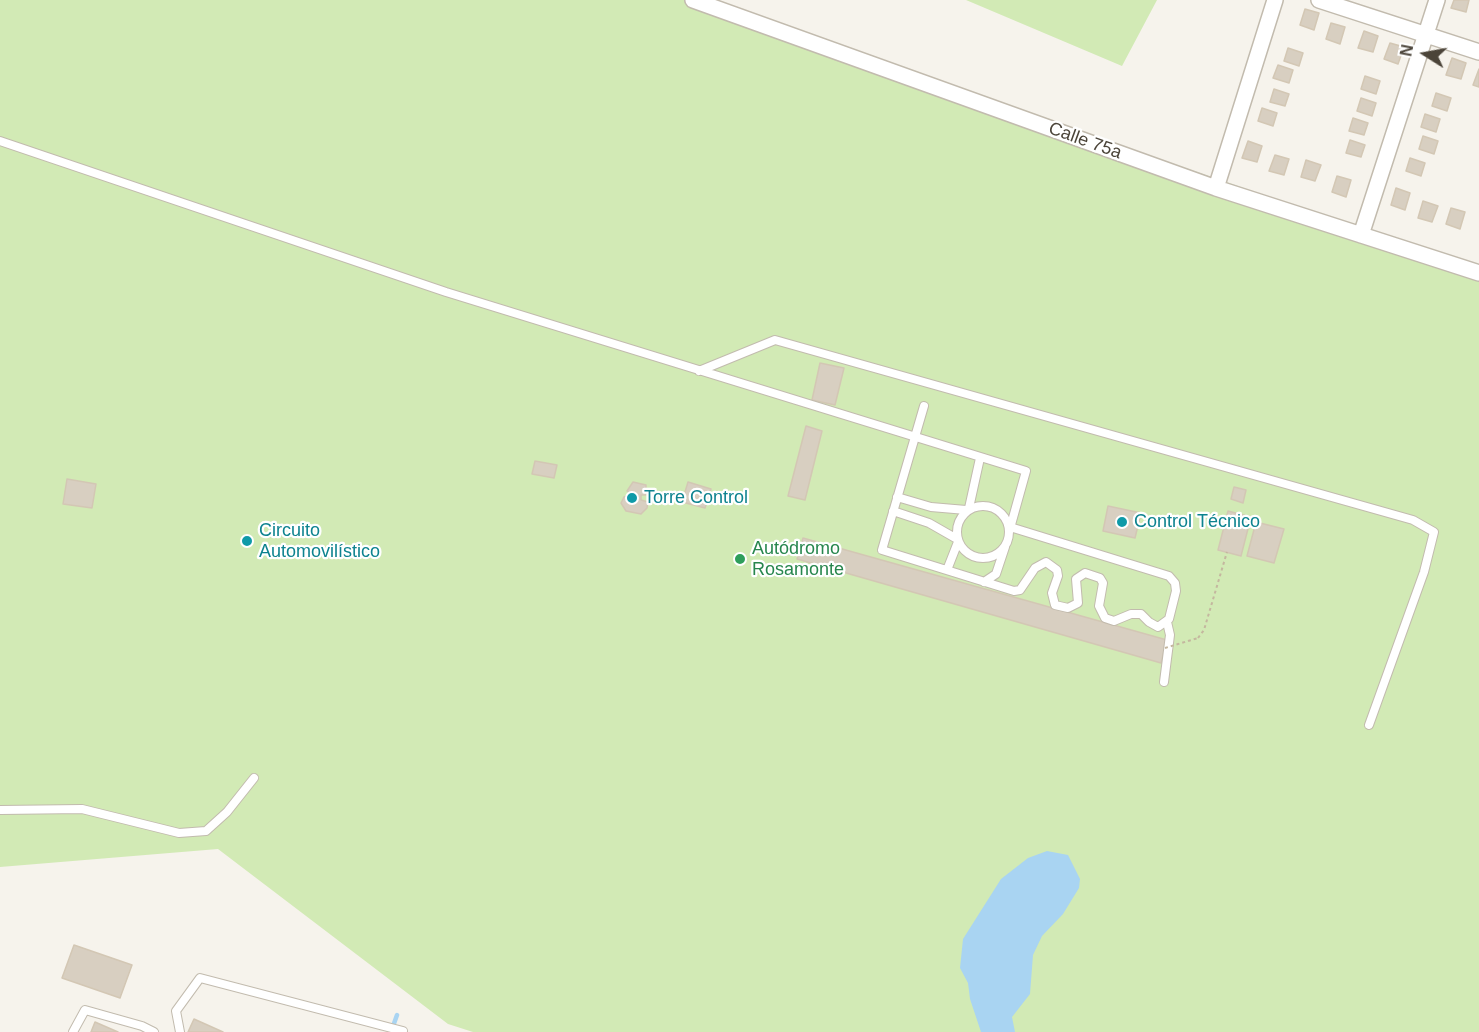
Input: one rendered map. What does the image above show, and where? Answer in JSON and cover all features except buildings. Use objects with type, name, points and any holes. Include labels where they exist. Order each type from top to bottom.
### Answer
[{"type":"street","name":"Calle 75a","points":[[693,0],[1216,188],[1479,273]]},
{"type":"street","points":[[1216,188],[1275,0]]},
{"type":"street","points":[[1318,0],[1479,52]]},
{"type":"street","points":[[1361,235],[1437,0]]},
{"type":"lane","points":[[0,141],[446,292],[1026,471],[1007,543],[996,574],[984,582]]},
{"type":"lane","points":[[699,371],[775,340],[1413,520],[1434,532],[1424,572],[1369,725]]},
{"type":"lane","points":[[924,406],[882,550],[1014,591],[1020,590],[1035,568],[1046,561],[1057,570],[1058,576],[1052,593],[1055,605],[1068,608],[1078,603],[1076,579],[1085,573],[1100,578],[1103,583],[1098,606],[1105,618],[1114,621],[1136,613],[1141,614],[1153,626],[1158,627],[1167,622]]},
{"type":"lane","points":[[947,570],[957,541],[956,525],[967,509],[980,458]]},
{"type":"lane","points":[[897,498],[932,507],[967,509],[989,505],[1005,516],[1010,529]]},
{"type":"lane","points":[[893,511],[929,524],[957,541],[963,550],[979,558],[999,553],[1007,543]]},
{"type":"lane","points":[[1010,529],[1169,576],[1175,583],[1176,591],[1167,622],[1170,635],[1164,682]]},
{"type":"lane","points":[[0,810],[82,809],[179,833],[206,831],[227,812],[254,778]]},
{"type":"lane","points":[[180,1032],[176,1011],[200,978],[403,1031]]},
{"type":"lane","points":[[73,1032],[85,1010],[142,1026],[154,1032]]},
{"type":"path","points":[[1165,648],[1198,638],[1204,630],[1227,552]]},
{"type":"green space","name":"Autódromo Rosamonte","points":[[0,0],[697,0],[1479,269],[1479,1032],[473,1032],[448,1024],[218,849],[0,867]]},
{"type":"green space","points":[[966,0],[1157,0],[1122,66]]},
{"type":"water","points":[[1047,851],[1068,855],[1080,879],[1079,888],[1063,914],[1042,936],[1033,955],[1030,994],[1012,1017],[1015,1032],[981,1032],[970,999],[968,983],[960,968],[963,939],[1001,879],[1028,858]]},
{"type":"waterway","points":[[391,1032],[397,1015]]},
{"type":"place","name":"Torre Control","points":[[632,498]]},
{"type":"place","name":"Control Técnico","points":[[1122,522]]},
{"type":"place","name":"Circuito Automovilístico","points":[[247,541]]},
{"type":"place","name":"Autódromo Rosamonte","points":[[740,559]]}]
